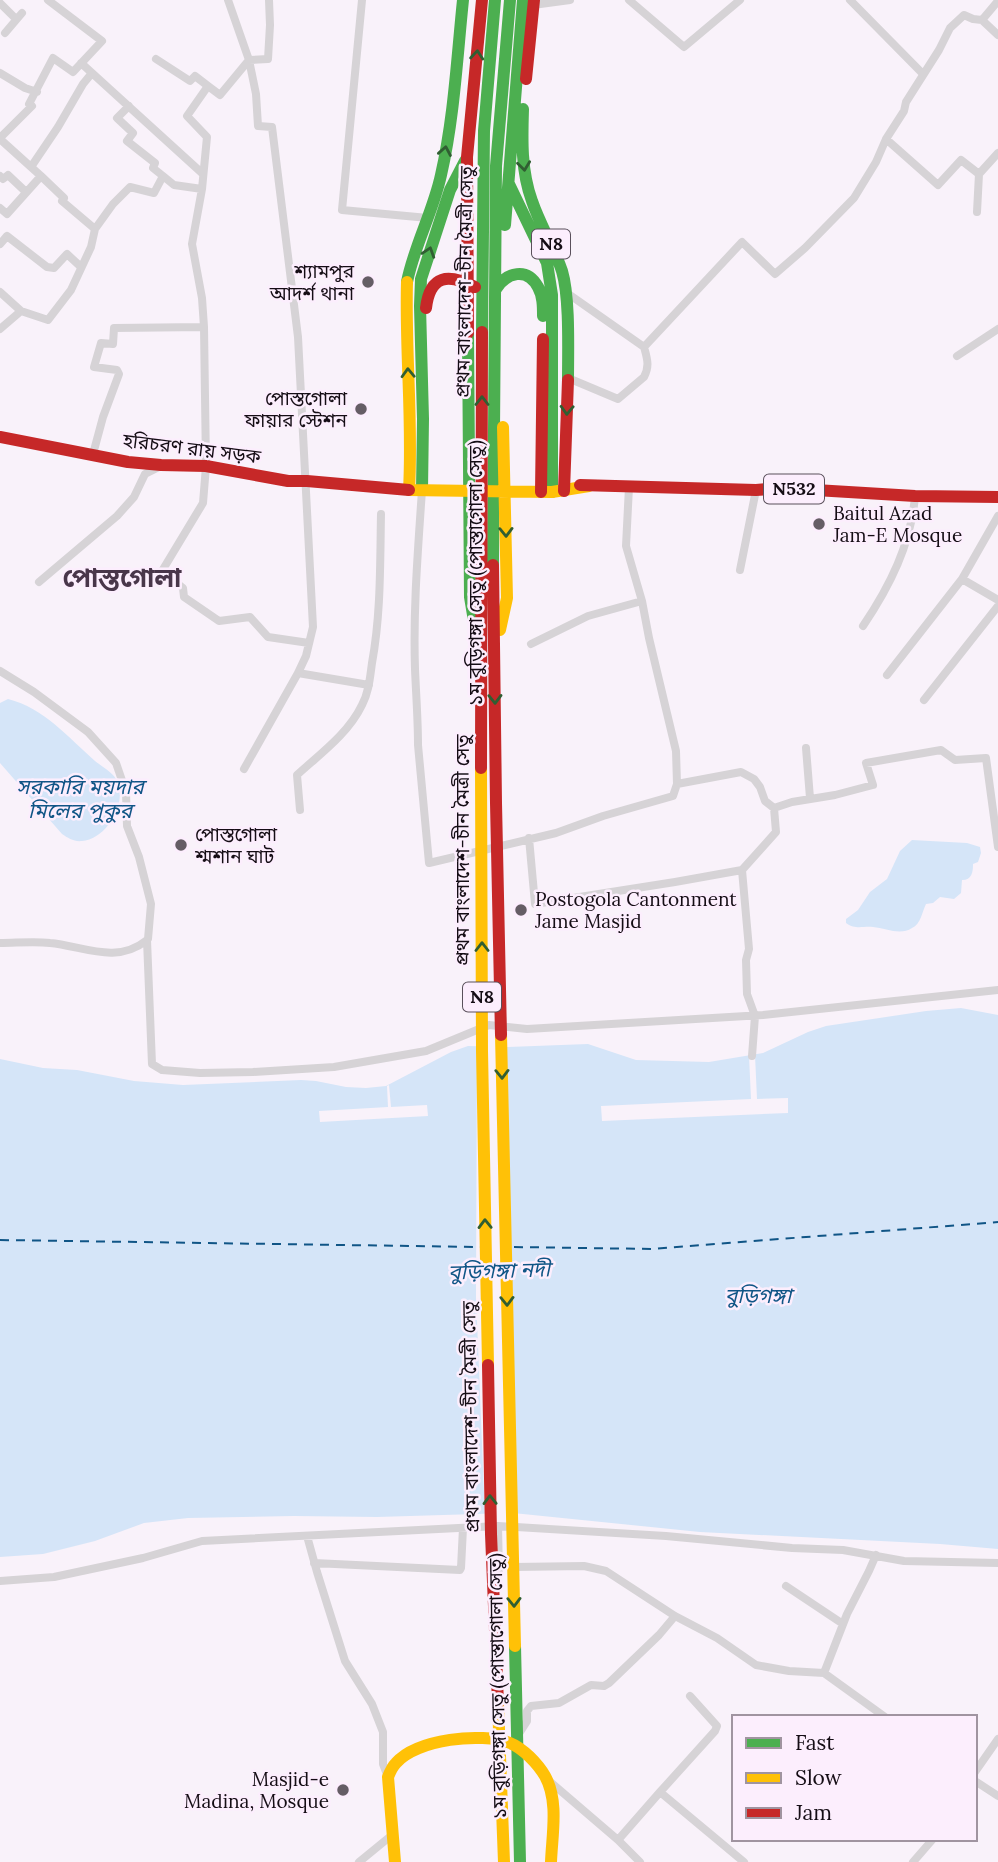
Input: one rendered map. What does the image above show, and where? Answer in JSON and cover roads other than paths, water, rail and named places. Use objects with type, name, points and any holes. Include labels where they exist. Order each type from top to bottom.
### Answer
[{"type":"main road","points":[[421,486],[411,452],[407,281],[412,258],[441,176],[463,0]]},
{"type":"main road","points":[[473,290],[467,157],[482,0]]},
{"type":"main road","name":"N8","points":[[485,131],[495,0]]},
{"type":"main road","name":"N8","points":[[496,166],[510,0]]},
{"type":"main road","points":[[499,288],[508,182],[530,2]]},
{"type":"main road","name":"N8","points":[[530,2],[523,108],[524,169],[532,201],[562,272],[566,293],[568,378],[553,487]]},
{"type":"main road","points":[[421,486],[421,279],[450,190],[467,157],[485,131]]},
{"type":"main road","name":"প্রথম বাংলাদেশ-চীন মৈত্রী সেতু","points":[[485,131],[473,290],[481,659],[482,1038],[491,1534],[504,1862]]},
{"type":"main road","points":[[496,166],[508,182],[547,263],[551,284],[553,487]]},
{"type":"main road","name":"১ম বুড়িগঙ্গা সেতু (পোস্তাগোলা সেতু)","points":[[496,166],[499,288],[493,477],[496,803],[520,1862]]},
{"type":"main road","points":[[499,288],[508,276],[526,276],[537,285],[542,299],[553,487]]},
{"type":"main road","points":[[421,486],[429,291],[448,277],[454,277],[473,290]]},
{"type":"main road","name":"হরিচরণ রায় সড়ক","points":[[0,437],[128,462],[206,466],[288,481],[381,487],[421,486]]},
{"type":"main road","name":"N532","points":[[421,486],[756,490],[782,488],[915,496],[998,497]]},
{"type":"main road","points":[[395,1862],[388,1777],[394,1764],[437,1743],[482,1739],[507,1743],[528,1757],[546,1779],[552,1808],[551,1862]]},
{"type":"street","points":[[48,0],[102,41],[72,72],[53,58],[29,104],[32,106],[0,139],[64,198],[62,201],[95,229]]},
{"type":"street","points":[[228,0],[250,60],[258,126],[271,127],[298,337],[313,627],[306,656],[298,673],[244,769]]},
{"type":"street","points":[[156,59],[190,81],[195,76],[220,95],[250,60],[268,59],[269,0]]},
{"type":"street","points":[[362,0],[342,210],[428,218]]},
{"type":"street","points":[[530,2],[570,0]]},
{"type":"street","points":[[629,0],[684,47],[740,0]]},
{"type":"street","points":[[850,0],[923,74]]},
{"type":"street","points":[[982,20],[998,1]]},
{"type":"street","points":[[0,2],[19,16],[5,33]]},
{"type":"street","points":[[644,347],[742,242],[775,274],[854,198],[904,111],[906,102],[950,28],[958,20],[964,15],[982,20],[998,35]]},
{"type":"street","points":[[81,63],[203,174]]},
{"type":"street","points":[[0,73],[37,92]]},
{"type":"street","points":[[31,167],[92,73]]},
{"type":"street","points":[[208,86],[187,116],[207,137],[202,189],[192,244],[202,298],[204,327],[206,466],[203,503],[162,571],[183,588],[184,597],[219,621],[250,617],[268,637],[309,643]]},
{"type":"street","points":[[129,106],[117,118],[133,133],[127,141],[155,163],[153,168],[174,184],[202,189]]},
{"type":"street","points":[[886,139],[938,185],[961,160],[979,174]]},
{"type":"street","points":[[977,212],[979,174],[998,153]]},
{"type":"street","points":[[0,176],[3,179],[8,175],[26,192]]},
{"type":"street","points":[[0,208],[6,214],[41,176]]},
{"type":"street","points":[[0,292],[21,311],[48,320],[71,290],[91,247],[95,229],[113,204],[130,187],[154,193],[163,176]]},
{"type":"street","points":[[0,244],[7,236],[47,267],[54,268],[67,254],[82,267]]},
{"type":"street","points":[[566,293],[644,347],[649,366],[644,377],[618,399],[568,378]]},
{"type":"street","points":[[0,329],[21,311]]},
{"type":"street","points":[[93,454],[119,374],[117,370],[94,367],[101,343],[113,344],[114,328],[204,327]]},
{"type":"street","points":[[957,356],[998,329]]},
{"type":"street","points":[[39,582],[117,516],[134,496],[145,474],[161,465]]},
{"type":"street","points":[[421,486],[416,572],[415,668],[418,745],[429,863],[556,832],[673,796],[677,783],[676,751],[642,601],[626,546],[629,487]]},
{"type":"street","points":[[740,570],[756,490]]},
{"type":"street","points":[[863,626],[901,558],[913,517],[915,496]]},
{"type":"street","points":[[300,810],[297,775],[349,725],[363,704],[369,685],[380,593],[381,514]]},
{"type":"street","points":[[887,675],[962,579],[998,516]]},
{"type":"street","points":[[962,579],[998,600]]},
{"type":"street","points":[[531,644],[588,616],[642,601]]},
{"type":"street","points":[[924,700],[998,606]]},
{"type":"street","points":[[0,671],[34,692],[88,732],[116,763],[125,792],[127,826],[151,904],[148,939],[138,948],[112,954],[51,943],[0,943]]},
{"type":"street","points":[[298,673],[369,685]]},
{"type":"street","points":[[806,748],[810,798]]},
{"type":"street","points":[[774,808],[873,785],[866,763],[941,750],[955,760],[986,758],[998,846]]},
{"type":"street","points":[[528,838],[535,904],[742,870],[776,832],[774,808],[765,801],[754,779],[741,772],[677,783]]},
{"type":"street","points":[[742,870],[749,949],[746,960],[747,994],[755,1016],[752,1056]]},
{"type":"street","points":[[146,940],[152,1064],[162,1070],[200,1073],[334,1067],[426,1051],[489,1026],[527,1029],[755,1016],[998,990]]},
{"type":"street","points":[[498,1526],[507,1743]]},
{"type":"street","points":[[0,1581],[54,1577],[143,1558],[202,1541],[498,1526],[666,1535],[792,1548],[843,1550],[904,1561],[998,1563]]},
{"type":"street","points":[[314,1563],[460,1570],[463,1528]]},
{"type":"street","points":[[307,1536],[345,1661],[372,1704],[383,1732],[383,1764],[388,1777]]},
{"type":"street","points":[[824,1673],[843,1624],[876,1555]]},
{"type":"street","points":[[514,1567],[584,1566],[606,1571],[675,1616],[717,1638],[756,1665],[789,1671],[824,1673],[882,1715]]},
{"type":"street","points":[[786,1586],[843,1624]]},
{"type":"street","points":[[507,1743],[524,1727],[527,1711],[531,1706],[559,1703],[591,1685],[604,1686],[609,1683],[675,1616]]},
{"type":"street","points":[[618,1840],[715,1731],[717,1726],[712,1719],[690,1696]]},
{"type":"street","points":[[977,1769],[998,1739]]},
{"type":"street","points":[[546,1779],[640,1862]]},
{"type":"street","points":[[977,1786],[998,1796]]},
{"type":"street","points":[[660,1792],[744,1862]]},
{"type":"street","points":[[359,1862],[392,1835]]},
{"type":"street","points":[[913,1862],[931,1841]]},
{"type":"water","name":"সরকারি ময়দার মিলের পুকুর","points":[[8,699],[33,709],[44,717],[116,779],[120,798],[118,808],[100,834],[79,841],[62,834],[0,763],[0,703]]},
{"type":"water","points":[[912,840],[967,843],[980,847],[981,853],[978,862],[973,864],[971,875],[962,880],[961,893],[954,899],[940,897],[933,903],[926,904],[917,924],[907,930],[856,927],[846,923],[846,919],[858,910],[870,892],[887,879],[900,851]]},
{"type":"water","name":"বুড়িগঙ্গা","points":[[961,1008],[998,1015],[998,1549],[700,1532],[513,1513],[188,1518],[144,1523],[95,1541],[43,1554],[0,1557],[0,1059],[134,1081],[183,1085],[301,1080],[366,1088],[386,1086],[468,1046],[588,1044],[636,1060],[709,1062],[763,1053],[826,1026]]},
{"type":"place","name":"শ্যামপুর আদর্শ থানা","points":[[368,282]]},
{"type":"place","name":"পোস্তগোলা ফায়ার স্টেশন","points":[[361,409]]},
{"type":"place","name":"Baitul Azad Jam-E Mosque","points":[[819,524]]},
{"type":"place","name":"পোস্তগোলা শ্মশান ঘাট","points":[[181,845]]},
{"type":"place","name":"Postogola Cantonment Jame Masjid","points":[[521,910]]},
{"type":"place","name":"Masjid-e Madina, Mosque","points":[[343,1790]]},
{"type":"district","name":"পোস্তগোলা","points":[[122,578]]},
{"type":"water label","name":"বুড়িগঙ্গা নদী","points":[[499,1271]]}]
